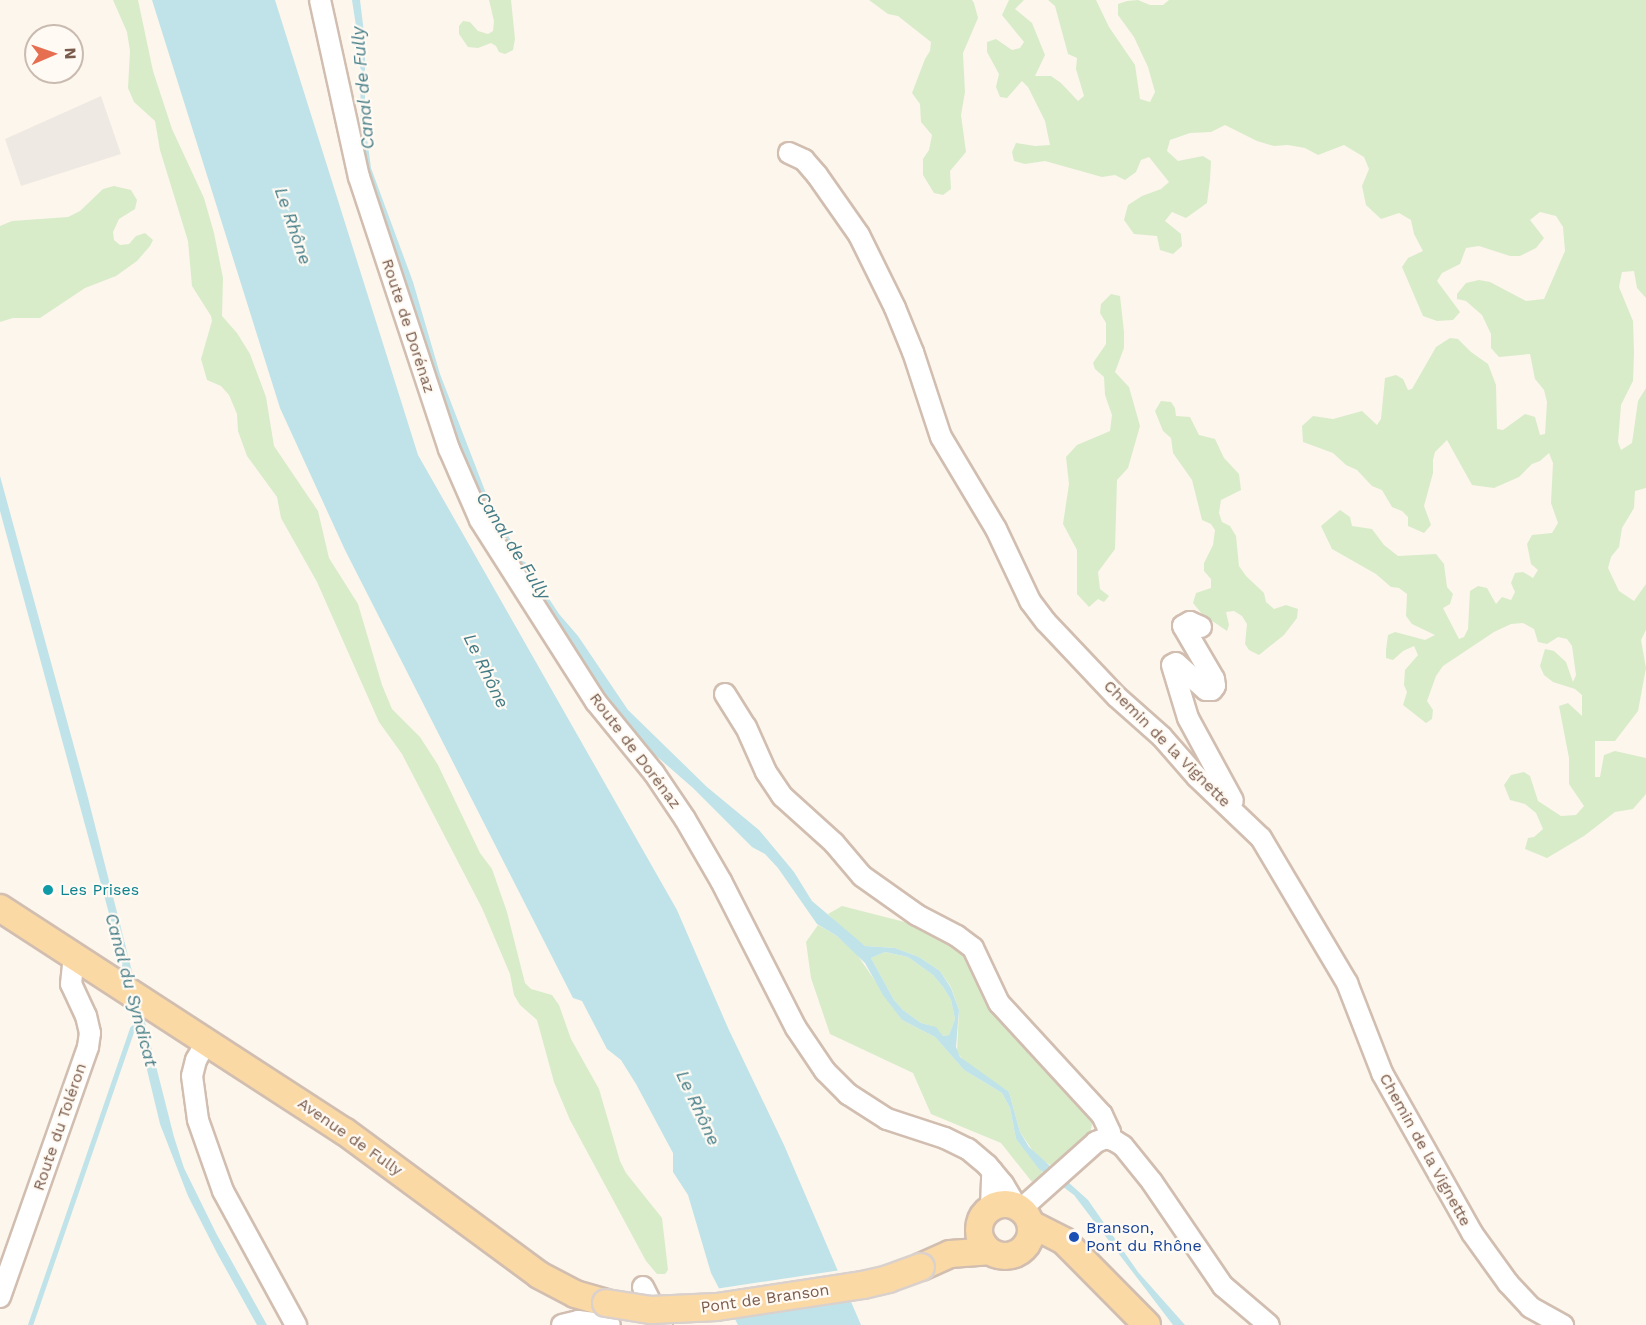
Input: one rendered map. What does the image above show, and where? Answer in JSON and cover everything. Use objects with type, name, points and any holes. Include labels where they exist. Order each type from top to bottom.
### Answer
[{"type":"main road","name":"Avenue de Fully","points":[[0,908],[344,1131],[539,1275],[608,1314]]},
{"type":"main road","points":[[950,1254],[985,1217],[1003,1204],[1026,1208],[1069,1246],[1147,1325]]},
{"type":"main road","points":[[1022,1251],[1030,1238],[1026,1208]]},
{"type":"main road","points":[[985,1217],[981,1240],[989,1251]]},
{"type":"main road","points":[[950,1254],[989,1251],[1006,1257],[1022,1251],[1069,1246]]},
{"type":"main road","name":"Pont de Branson","points":[[608,1314],[717,1307],[863,1285],[888,1279],[950,1254]]},
{"type":"street","name":"Route de Dorénaz","points":[[320,0],[359,177],[449,448],[473,508],[596,702],[654,773],[685,819],[721,881],[796,1028],[825,1071],[866,1108],[903,1126],[957,1143],[978,1156],[1026,1208]]},
{"type":"street","name":"Chemin de la Vignette","points":[[789,153],[804,160],[818,175],[859,235],[895,308],[913,352],[941,437],[996,529],[1038,612],[1117,697],[1162,737],[1197,777],[1246,823],[1273,855],[1347,983],[1382,1073],[1472,1233],[1508,1283],[1530,1306],[1563,1325]]},
{"type":"street","points":[[1201,627],[1190,622],[1183,626],[1214,680],[1215,686],[1212,690],[1206,690],[1176,663],[1172,665],[1188,718],[1246,823]]},
{"type":"street","points":[[725,694],[746,727],[766,772],[782,796],[834,843],[862,876],[917,915],[957,936],[973,948],[988,985],[1004,1011],[1102,1115],[1110,1130],[1110,1138]]},
{"type":"street","name":"Route du Toléron","points":[[0,1297],[88,1047],[90,1033],[86,1016],[71,984],[83,962]]},
{"type":"street","points":[[207,1041],[196,1060],[192,1076],[198,1120],[223,1191],[296,1325]]},
{"type":"street","points":[[1026,1208],[1096,1142],[1110,1138],[1123,1146],[1139,1165],[1223,1286],[1269,1325]]},
{"type":"street","points":[[985,1217],[992,1171]]},
{"type":"street","points":[[643,1287],[662,1325]]},
{"type":"street","points":[[562,1325],[608,1314]]},
{"type":"shaded area","points":[[101,96],[121,154],[21,186],[5,139]]},
{"type":"green space","points":[[113,0],[138,0],[153,71],[172,129],[204,198],[214,233],[223,278],[222,316],[237,333],[250,354],[266,397],[274,446],[318,511],[329,558],[358,604],[382,685],[392,709],[420,737],[438,765],[480,853],[492,869],[507,912],[525,983],[531,989],[552,995],[559,1005],[571,1039],[599,1089],[620,1161],[626,1173],[662,1218],[668,1270],[665,1274],[657,1274],[646,1261],[570,1120],[554,1082],[537,1020],[520,1005],[514,995],[510,974],[482,908],[402,754],[379,722],[317,582],[281,518],[277,497],[247,456],[238,431],[237,414],[229,395],[221,386],[207,380],[201,359],[212,321],[211,316],[192,286],[188,241],[160,150],[155,121],[134,102],[128,88],[130,51],[127,32]]},
{"type":"green space","points":[[489,0],[511,0],[515,39],[513,50],[505,54],[499,52],[491,43],[478,48],[468,47],[459,34],[459,26],[463,21],[470,22],[478,31],[488,34],[493,31],[494,21]]},
{"type":"green space","points":[[869,0],[972,0],[974,3],[978,18],[963,53],[965,92],[961,115],[966,152],[950,171],[951,189],[943,195],[934,193],[923,175],[923,159],[929,150],[932,135],[921,122],[920,104],[912,93],[930,51],[931,42],[898,16],[888,14]]},
{"type":"green space","points":[[1009,0],[1024,0],[1015,9],[1032,23],[1045,55],[1035,76],[1051,76],[1078,101],[1084,96],[1076,69],[1077,58],[1068,54],[1055,6],[1048,0],[1096,0],[1109,27],[1135,65],[1140,99],[1150,102],[1155,92],[1148,67],[1134,37],[1118,15],[1118,4],[1127,1],[1138,0],[1150,5],[1163,5],[1169,0],[1646,0],[1646,298],[1637,288],[1634,271],[1622,272],[1619,287],[1633,321],[1634,353],[1633,381],[1621,405],[1618,442],[1621,450],[1632,443],[1638,401],[1646,388],[1646,488],[1635,491],[1634,508],[1622,528],[1619,547],[1611,557],[1608,568],[1619,591],[1634,601],[1646,584],[1646,630],[1641,640],[1646,668],[1638,711],[1615,741],[1595,741],[1595,777],[1600,777],[1604,755],[1615,751],[1646,758],[1646,794],[1633,809],[1615,812],[1584,836],[1547,858],[1525,849],[1528,838],[1534,837],[1543,829],[1536,813],[1525,804],[1510,800],[1504,785],[1511,775],[1524,772],[1530,776],[1538,801],[1561,816],[1576,815],[1584,806],[1569,784],[1569,758],[1559,706],[1568,703],[1582,716],[1582,695],[1575,689],[1553,682],[1544,675],[1540,666],[1545,649],[1554,651],[1566,662],[1573,682],[1576,675],[1572,646],[1567,639],[1558,637],[1547,644],[1538,642],[1534,629],[1523,623],[1511,624],[1494,632],[1443,666],[1436,676],[1427,701],[1433,710],[1432,719],[1426,723],[1403,705],[1407,692],[1404,685],[1405,670],[1418,655],[1414,646],[1403,651],[1393,660],[1386,658],[1386,650],[1388,635],[1395,632],[1425,640],[1435,635],[1412,624],[1406,616],[1407,594],[1399,588],[1391,587],[1376,574],[1332,549],[1321,526],[1340,510],[1350,517],[1352,526],[1372,529],[1384,545],[1398,556],[1436,554],[1444,564],[1447,587],[1453,594],[1450,604],[1443,608],[1459,639],[1464,637],[1468,629],[1470,591],[1478,586],[1487,588],[1496,604],[1502,597],[1511,600],[1515,592],[1511,583],[1515,573],[1523,572],[1533,578],[1538,570],[1531,564],[1527,544],[1532,535],[1552,533],[1558,523],[1551,503],[1553,463],[1549,453],[1540,461],[1532,464],[1519,477],[1494,488],[1472,485],[1447,440],[1435,452],[1433,460],[1433,473],[1424,506],[1431,525],[1424,533],[1408,526],[1408,517],[1402,511],[1392,507],[1382,490],[1372,486],[1357,470],[1346,465],[1333,453],[1303,442],[1302,426],[1313,416],[1333,419],[1362,411],[1377,425],[1381,419],[1385,378],[1396,375],[1403,379],[1408,390],[1412,389],[1436,347],[1450,338],[1458,339],[1488,364],[1496,385],[1497,429],[1503,430],[1525,414],[1535,417],[1540,435],[1545,434],[1547,402],[1544,390],[1535,379],[1530,354],[1499,357],[1491,348],[1491,334],[1482,315],[1466,301],[1457,299],[1457,294],[1466,283],[1479,280],[1490,282],[1526,301],[1544,299],[1565,251],[1563,227],[1556,216],[1540,212],[1530,220],[1544,238],[1536,248],[1520,256],[1510,256],[1479,246],[1466,248],[1460,264],[1442,273],[1437,281],[1460,312],[1453,320],[1437,321],[1423,316],[1402,267],[1408,258],[1423,251],[1414,234],[1411,220],[1399,213],[1381,219],[1366,205],[1362,186],[1369,169],[1364,157],[1344,145],[1318,155],[1305,148],[1288,145],[1274,146],[1257,141],[1225,125],[1211,132],[1190,133],[1170,140],[1167,151],[1178,161],[1203,156],[1211,161],[1210,180],[1207,203],[1186,218],[1172,212],[1165,221],[1181,234],[1182,246],[1173,254],[1160,250],[1157,236],[1134,234],[1124,220],[1128,205],[1142,196],[1161,189],[1169,182],[1149,157],[1141,160],[1136,172],[1125,180],[1115,175],[1102,177],[1045,161],[1025,164],[1014,161],[1012,152],[1016,143],[1035,146],[1050,145],[1045,121],[1028,87],[1022,81],[1007,98],[1000,97],[996,87],[999,74],[987,52],[987,42],[996,39],[1012,50],[1020,48],[1024,42],[1002,15]]},
{"type":"green space","points":[[114,186],[131,190],[137,200],[135,209],[119,219],[113,232],[114,240],[120,245],[129,244],[136,236],[145,233],[153,240],[150,246],[137,261],[116,276],[85,288],[40,318],[13,318],[0,322],[0,226],[12,221],[68,217],[80,211],[103,189]]},
{"type":"green space","points":[[1111,294],[1120,296],[1124,332],[1124,348],[1115,372],[1129,387],[1140,426],[1128,468],[1117,480],[1115,549],[1098,572],[1100,589],[1109,596],[1104,602],[1098,599],[1089,607],[1077,594],[1077,550],[1063,524],[1069,484],[1066,457],[1077,445],[1110,431],[1112,415],[1105,395],[1104,377],[1095,369],[1093,363],[1106,344],[1106,323],[1100,313],[1101,304]]},
{"type":"green space","points":[[1161,401],[1171,402],[1176,416],[1190,417],[1199,435],[1215,439],[1224,458],[1239,474],[1241,490],[1221,500],[1219,513],[1222,522],[1230,526],[1236,536],[1239,566],[1264,593],[1266,602],[1274,609],[1286,605],[1298,609],[1297,618],[1284,635],[1259,655],[1249,650],[1245,644],[1247,624],[1242,616],[1234,611],[1226,612],[1229,625],[1227,631],[1202,614],[1193,603],[1196,593],[1211,588],[1211,579],[1204,571],[1204,563],[1213,545],[1215,530],[1211,524],[1202,520],[1192,480],[1173,453],[1171,438],[1163,431],[1155,411]]},
{"type":"green space","points":[[842,906],[940,931],[964,949],[984,993],[1094,1117],[1090,1133],[1054,1167],[1037,1157],[1020,1132],[1009,1092],[966,1064],[957,1052],[959,1010],[951,987],[940,971],[919,957],[895,948],[865,946],[845,932],[828,914]]},
{"type":"green space","points":[[818,925],[837,936],[856,953],[902,1020],[935,1037],[964,1070],[1002,1093],[1010,1108],[1016,1139],[1044,1174],[1032,1182],[1001,1143],[931,1114],[913,1073],[830,1034],[811,978],[806,942]]},
{"type":"green space","points":[[885,952],[908,957],[933,975],[943,987],[951,1000],[955,1019],[949,1035],[943,1036],[932,1026],[921,1023],[894,1000],[871,958]]},
{"type":"water","name":"Le Rhône","points":[[152,0],[275,0],[418,455],[677,910],[728,1028],[784,1145],[861,1325],[738,1325],[711,1273],[688,1195],[673,1172],[673,1153],[621,1060],[607,1049],[582,1001],[573,998],[345,550],[280,408]]},
{"type":"water","name":"Canal de Fully","points":[[352,0],[360,0],[365,41],[365,123],[371,168],[413,282],[440,374],[487,496],[501,525],[559,614],[578,636],[628,710],[707,787],[759,830],[794,872],[812,901],[865,946],[895,948],[919,957],[940,971],[951,988],[959,1010],[956,1047],[960,1057],[1009,1092],[1020,1132],[1029,1147],[1088,1200],[1138,1272],[1185,1325],[1173,1325],[1074,1195],[1039,1169],[1016,1139],[1010,1108],[1002,1093],[964,1070],[935,1037],[902,1020],[883,995],[865,963],[837,936],[817,924],[778,868],[765,854],[752,847],[693,788],[621,725],[472,494],[366,176],[361,146],[360,52]],"holes":[[[885,952],[908,957],[933,975],[951,1000],[955,1019],[949,1035],[943,1036],[936,1027],[921,1023],[903,1010],[894,1000],[871,958]]]},
{"type":"water","name":"Canal du Syndicat","points":[[0,476],[87,794],[174,1137],[184,1168],[216,1233],[267,1325],[257,1325],[217,1253],[188,1196],[160,1124],[114,932],[0,511]]},
{"type":"pier","points":[[841,1270],[852,1296],[730,1316],[715,1289]]},
{"type":"waterway","points":[[30,1325],[132,1029],[139,1020]]},
{"type":"place","name":"Les Prises","points":[[48,890]]},
{"type":"place","name":"Branson, Pont du Rhône","points":[[1074,1237]]}]
